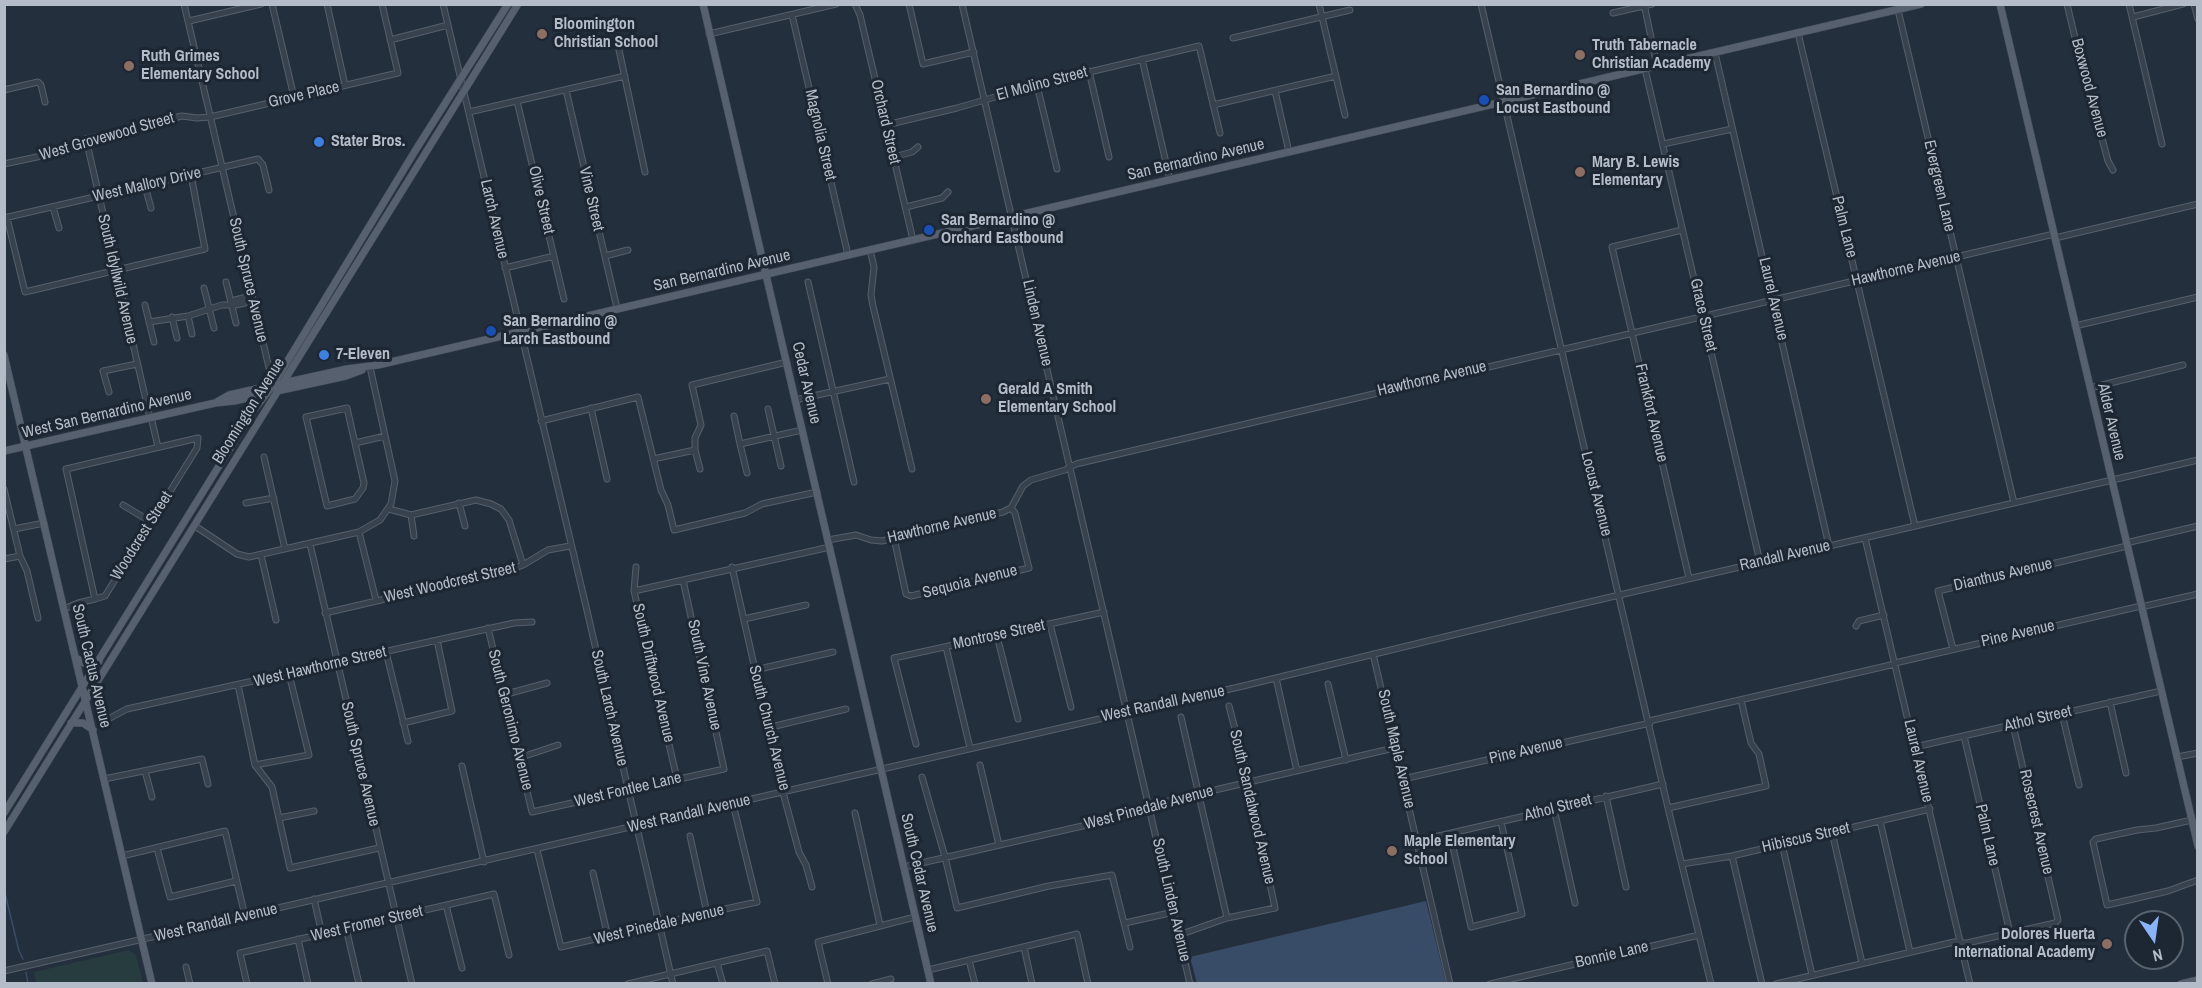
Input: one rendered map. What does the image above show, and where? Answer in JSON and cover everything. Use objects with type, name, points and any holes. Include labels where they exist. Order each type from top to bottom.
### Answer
[{"type":"main road","name":"Bloomington Avenue","points":[[4,832],[195,526],[392,190],[508,4]]},
{"type":"main road","name":"Bloomington Avenue","points":[[275,388],[282,383],[518,4]]},
{"type":"main road","name":"Cedar Avenue","points":[[703,4],[881,769]]},
{"type":"main road","name":"San Bernardino Avenue","points":[[477,342],[1921,4]]},
{"type":"main road","name":"Alder Avenue","points":[[2000,4],[2198,846]]},
{"type":"main road","points":[[392,190],[400,195]]},
{"type":"main road","points":[[346,281],[344,277],[352,264],[355,252]]},
{"type":"main road","name":"West San Bernardino Avenue","points":[[282,383],[346,369],[369,367],[477,342]]},
{"type":"main road","name":"South Cactus Avenue","points":[[4,355],[152,984]]},
{"type":"main road","points":[[294,364],[297,374],[303,378]]},
{"type":"main road","name":"West San Bernardino Avenue","points":[[215,402],[230,395],[346,376],[369,367]]},
{"type":"main road","name":"West San Bernardino Avenue","points":[[4,451],[215,402],[245,399],[266,394],[275,388]]},
{"type":"main road","name":"Bloomington Avenue","points":[[4,813],[253,411],[266,394]]},
{"type":"main road","points":[[245,399],[251,403],[253,411]]},
{"type":"main road","points":[[76,658],[87,665],[99,661]]},
{"type":"main road","points":[[71,723],[83,723],[93,730]]},
{"type":"main road","name":"South Cedar Avenue","points":[[881,769],[931,984]]},
{"type":"main road","points":[[2181,984],[2198,980]]},
{"type":"street","name":"South Spruce Avenue","points":[[184,4],[275,388]]},
{"type":"street","points":[[189,21],[261,4]]},
{"type":"street","points":[[272,4],[294,97]]},
{"type":"street","points":[[327,4],[345,85]]},
{"type":"street","points":[[382,4],[390,40],[448,25]]},
{"type":"street","name":"Larch Avenue","points":[[443,4],[544,433]]},
{"type":"street","points":[[710,34],[836,4]]},
{"type":"street","name":"Orchard Street","points":[[855,4],[860,15],[913,240]]},
{"type":"street","points":[[909,4],[923,64],[974,52]]},
{"type":"street","name":"Linden Avenue","points":[[962,4],[1128,711]]},
{"type":"street","points":[[1319,4],[1345,116]]},
{"type":"street","name":"Locust Avenue","points":[[1481,4],[1711,984]]},
{"type":"street","points":[[1613,13],[1652,4]]},
{"type":"street","name":"Boxwood Avenue","points":[[2067,4],[2089,98],[2094,108],[2108,161],[2113,170]]},
{"type":"street","points":[[2130,4],[2162,144]]},
{"type":"street","points":[[2133,17],[2183,4]]},
{"type":"street","points":[[2194,4],[2198,19]]},
{"type":"street","points":[[1644,5],[1658,66]]},
{"type":"street","points":[[1233,39],[1350,10]]},
{"type":"street","name":"Evergreen Lane","points":[[1898,10],[2014,503]]},
{"type":"street","name":"Magnolia Street","points":[[792,15],[848,255]]},
{"type":"street","name":"Palm Lane","points":[[1798,33],[1915,526]]},
{"type":"street","name":"Grove Place","points":[[210,117],[398,73],[390,40]]},
{"type":"street","name":"El Molino Street","points":[[886,125],[957,108],[1089,71],[1199,46],[1213,105]]},
{"type":"street","points":[[619,50],[645,172]]},
{"type":"street","name":"Laurel Avenue","points":[[1715,53],[1829,546]]},
{"type":"street","points":[[1142,58],[1170,180]]},
{"type":"street","name":"Grace Street","points":[[1645,69],[1760,562]]},
{"type":"street","points":[[1089,71],[1109,157]]},
{"type":"street","points":[[469,112],[625,76]]},
{"type":"street","points":[[1220,133],[1213,105],[1336,76]]},
{"type":"street","points":[[4,90],[35,82],[40,84],[45,102]]},
{"type":"street","points":[[1037,85],[1057,169]]},
{"type":"street","name":"Vine Street","points":[[566,90],[617,309]]},
{"type":"street","points":[[1275,91],[1289,152]]},
{"type":"street","name":"Olive Street","points":[[517,101],[564,299]]},
{"type":"street","name":"West Grovewood Street","points":[[4,164],[65,151],[86,139],[182,116],[210,117]]},
{"type":"street","points":[[1663,144],[1732,129]]},
{"type":"street","name":"South Idyllwild Avenue","points":[[86,139],[158,447]]},
{"type":"street","points":[[894,157],[912,152],[918,147]]},
{"type":"street","name":"West Mallory Drive","points":[[5,218],[258,159],[263,165],[269,190]]},
{"type":"street","points":[[5,218],[25,292],[205,249],[191,175]]},
{"type":"street","points":[[145,186],[150,208]]},
{"type":"street","points":[[906,207],[942,198],[948,192]]},
{"type":"street","name":"Hawthorne Avenue","points":[[829,543],[856,535],[877,541],[894,538],[1003,512],[1011,508],[1023,486],[1030,480],[1076,464],[1632,332],[2198,204]]},
{"type":"street","points":[[53,207],[59,228]]},
{"type":"street","name":"Frankfort Avenue","points":[[1682,230],[1612,247],[1689,578]]},
{"type":"street","points":[[605,256],[628,250]]},
{"type":"street","points":[[870,250],[874,267],[871,295],[873,306],[912,469]]},
{"type":"street","points":[[505,268],[554,256]]},
{"type":"street","points":[[226,282],[236,323]]},
{"type":"street","points":[[808,282],[854,482]]},
{"type":"street","points":[[204,288],[214,328]]},
{"type":"street","points":[[2075,326],[2198,297]]},
{"type":"street","points":[[149,322],[188,316],[231,303],[236,305],[252,298]]},
{"type":"street","points":[[145,305],[154,342]]},
{"type":"street","points":[[188,316],[192,334]]},
{"type":"street","points":[[172,317],[177,338]]},
{"type":"street","points":[[700,469],[695,450],[695,438],[701,425],[692,385],[787,362]]},
{"type":"street","points":[[109,393],[103,371],[137,364]]},
{"type":"street","points":[[2090,388],[2183,365]]},
{"type":"street","points":[[195,526],[237,554],[249,557],[359,532],[375,524],[389,509],[395,483],[369,367]]},
{"type":"street","points":[[795,400],[890,379]]},
{"type":"street","points":[[541,421],[638,398],[674,530],[745,513],[762,504],[817,492]]},
{"type":"street","points":[[347,408],[355,443],[364,483],[363,488],[355,499],[327,506],[306,417],[347,408]]},
{"type":"street","points":[[591,408],[607,479]]},
{"type":"street","points":[[768,409],[781,466]]},
{"type":"street","points":[[734,416],[747,473]]},
{"type":"street","points":[[740,444],[802,430]]},
{"type":"street","name":"South Larch Avenue","points":[[544,433],[673,984]]},
{"type":"street","points":[[355,443],[386,436]]},
{"type":"street","name":"Woodcrest Street","points":[[64,609],[105,596],[197,448],[198,438],[158,447]]},
{"type":"street","points":[[95,599],[66,469],[158,447]]},
{"type":"street","points":[[653,459],[695,450]]},
{"type":"street","points":[[264,457],[285,549]]},
{"type":"street","name":"Randall Avenue","points":[[1374,654],[2198,460]]},
{"type":"street","points":[[4,489],[38,618]]},
{"type":"street","points":[[246,504],[274,498]]},
{"type":"street","points":[[389,509],[411,516],[476,500],[501,510],[509,520],[523,565]]},
{"type":"street","points":[[459,503],[465,526]]},
{"type":"street","points":[[123,505],[151,522]]},
{"type":"street","name":"Sequoia Avenue","points":[[894,538],[906,594],[911,596],[1029,568],[1015,513],[1011,508]]},
{"type":"street","points":[[411,516],[414,536]]},
{"type":"street","points":[[14,529],[44,523]]},
{"type":"street","points":[[2127,544],[2198,526]]},
{"type":"street","points":[[359,532],[376,600]]},
{"type":"street","name":"Laurel Avenue","points":[[1865,538],[1970,984]]},
{"type":"street","points":[[634,591],[829,543]]},
{"type":"street","name":"South Spruce Avenue","points":[[310,544],[412,984]]},
{"type":"street","name":"Dianthus Avenue","points":[[1953,650],[1938,591],[2127,544]]},
{"type":"street","name":"West Woodcrest Street","points":[[325,613],[510,570],[548,550],[570,546]]},
{"type":"street","points":[[261,555],[276,620]]},
{"type":"street","points":[[4,559],[20,556]]},
{"type":"street","name":"South Driftwood Avenue","points":[[636,567],[634,591],[676,779]]},
{"type":"street","name":"South Church Avenue","points":[[732,567],[767,728],[799,852],[806,865],[812,887]]},
{"type":"street","name":"South Vine Avenue","points":[[683,580],[724,769]]},
{"type":"street","name":"Pine Avenue","points":[[1403,779],[2198,594]]},
{"type":"street","points":[[744,619],[806,605]]},
{"type":"street","name":"Montrose Street","points":[[916,744],[894,658],[1104,612]]},
{"type":"street","points":[[1856,626],[1859,621],[1884,615]]},
{"type":"street","name":"West Hawthorne Street","points":[[110,718],[128,709],[514,622],[532,622]]},
{"type":"street","points":[[1050,624],[1071,707]]},
{"type":"street","name":"South Geronimo Avenue","points":[[488,628],[532,812]]},
{"type":"street","points":[[998,636],[1018,719]]},
{"type":"street","points":[[403,723],[452,711],[437,640]]},
{"type":"street","points":[[946,647],[970,748]]},
{"type":"street","points":[[386,652],[408,741]]},
{"type":"street","points":[[754,670],[833,652]]},
{"type":"street","name":"West Randall Avenue","points":[[4,972],[1374,654]]},
{"type":"street","name":"South Maple Avenue","points":[[1374,654],[1450,984]]},
{"type":"street","points":[[255,765],[309,755],[289,674]]},
{"type":"street","points":[[1276,678],[1298,771]]},
{"type":"street","points":[[503,695],[547,683]]},
{"type":"street","points":[[1328,684],[1346,760]]},
{"type":"street","points":[[238,685],[255,765],[272,787],[290,868],[379,848]]},
{"type":"street","name":"Athol Street","points":[[1915,747],[2161,691]]},
{"type":"street","points":[[1668,808],[1766,786],[1759,754],[1751,742],[1741,700]]},
{"type":"street","points":[[2110,702],[2126,773]]},
{"type":"street","name":"South Sandalwood Avenue","points":[[1227,918],[1275,908],[1249,783],[1229,706]]},
{"type":"street","points":[[767,728],[846,709]]},
{"type":"street","name":"South Linden Avenue","points":[[1128,711],[1190,984]]},
{"type":"street","points":[[2062,714],[2079,785]]},
{"type":"street","points":[[1179,935],[1227,918],[1181,717]]},
{"type":"street","name":"Rosecrest Avenue","points":[[2010,933],[2055,923],[2058,920],[2013,725]]},
{"type":"street","name":"Palm Lane","points":[[1964,736],[2010,933]]},
{"type":"street","points":[[519,758],[558,745]]},
{"type":"street","name":"West Pinedale Avenue","points":[[904,867],[1117,818],[1134,809],[1394,748]]},
{"type":"street","points":[[2176,758],[2198,753]]},
{"type":"street","points":[[104,779],[202,759],[208,784]]},
{"type":"street","points":[[980,765],[999,845]]},
{"type":"street","points":[[462,766],[484,862]]},
{"type":"street","name":"West Fontlee Lane","points":[[532,812],[724,769]]},
{"type":"street","points":[[146,771],[152,797]]},
{"type":"street","points":[[922,777],[957,908],[1049,886],[1112,875],[1130,947]]},
{"type":"street","name":"Athol Street","points":[[1417,841],[1663,784]]},
{"type":"street","points":[[1606,796],[1626,887]]},
{"type":"street","name":"West Pinedale Avenue","points":[[537,850],[561,947],[608,937],[757,902],[733,804]]},
{"type":"street","points":[[1554,809],[1575,903]]},
{"type":"street","name":"Hibiscus Street","points":[[1682,864],[1782,844],[1930,809]]},
{"type":"street","points":[[279,818],[314,811]]},
{"type":"street","points":[[855,813],[880,925]]},
{"type":"street","points":[[2192,820],[2096,839],[2092,842],[2107,905],[2168,891],[2198,880]]},
{"type":"street","points":[[1880,821],[1910,952]]},
{"type":"street","points":[[1450,834],[1471,927],[1522,914],[1501,822]]},
{"type":"street","points":[[122,856],[225,831],[245,916]]},
{"type":"street","points":[[1832,832],[1862,963]]},
{"type":"street","points":[[690,836],[708,913]]},
{"type":"street","points":[[1782,844],[1812,975]]},
{"type":"street","points":[[157,848],[170,897],[236,881]]},
{"type":"street","points":[[1732,855],[1762,984]]},
{"type":"street","points":[[593,873],[608,937]]},
{"type":"street","name":"West Fromer Street","points":[[247,984],[240,953],[494,894],[509,955]]},
{"type":"street","points":[[314,899],[322,934]]},
{"type":"street","points":[[446,905],[462,968]]},
{"type":"street","points":[[1125,923],[1174,912]]},
{"type":"street","points":[[828,984],[818,942],[915,917]]},
{"type":"street","points":[[346,928],[359,984]]},
{"type":"street","points":[[1776,984],[1910,952],[2010,933]]},
{"type":"street","points":[[928,970],[1077,934],[1088,984]]},
{"type":"street","name":"Bonnie Lane","points":[[1490,984],[1699,935]]},
{"type":"street","points":[[298,939],[308,984]]},
{"type":"street","points":[[1024,947],[1032,984]]},
{"type":"street","points":[[628,984],[767,951],[775,984]]},
{"type":"street","points":[[969,960],[975,984]]},
{"type":"street","points":[[717,963],[723,984]]},
{"type":"street","points":[[186,967],[190,984]]},
{"type":"street","points":[[872,984],[891,979]]},
{"type":"green space","points":[[129,950],[136,955],[143,983],[36,983],[34,972]]},
{"type":"water","points":[[1426,901],[1446,983],[1197,983],[1190,957]]},
{"type":"waterway","points":[[4,889],[23,959]]},
{"type":"waterway","points":[[26,972],[28,984]]},
{"type":"place","name":"Bloomington Christian School","points":[[542,34]]},
{"type":"place","name":"Truth Tabernacle Christian Academy","points":[[1580,55]]},
{"type":"place","name":"Ruth Grimes Elementary School","points":[[129,66]]},
{"type":"place","name":"San Bernardino @ Locust Eastbound","points":[[1484,100]]},
{"type":"place","name":"Stater Bros.","points":[[319,142]]},
{"type":"place","name":"Mary B. Lewis Elementary","points":[[1580,172]]},
{"type":"place","name":"San Bernardino @ Orchard Eastbound","points":[[929,230]]},
{"type":"place","name":"San Bernardino @ Larch Eastbound","points":[[491,331]]},
{"type":"place","name":"7-Eleven","points":[[324,355]]},
{"type":"place","name":"Gerald A Smith Elementary School","points":[[986,399]]},
{"type":"place","name":"Maple Elementary School","points":[[1392,851]]},
{"type":"place","name":"Dolores Huerta International Academy","points":[[2107,944]]}]
